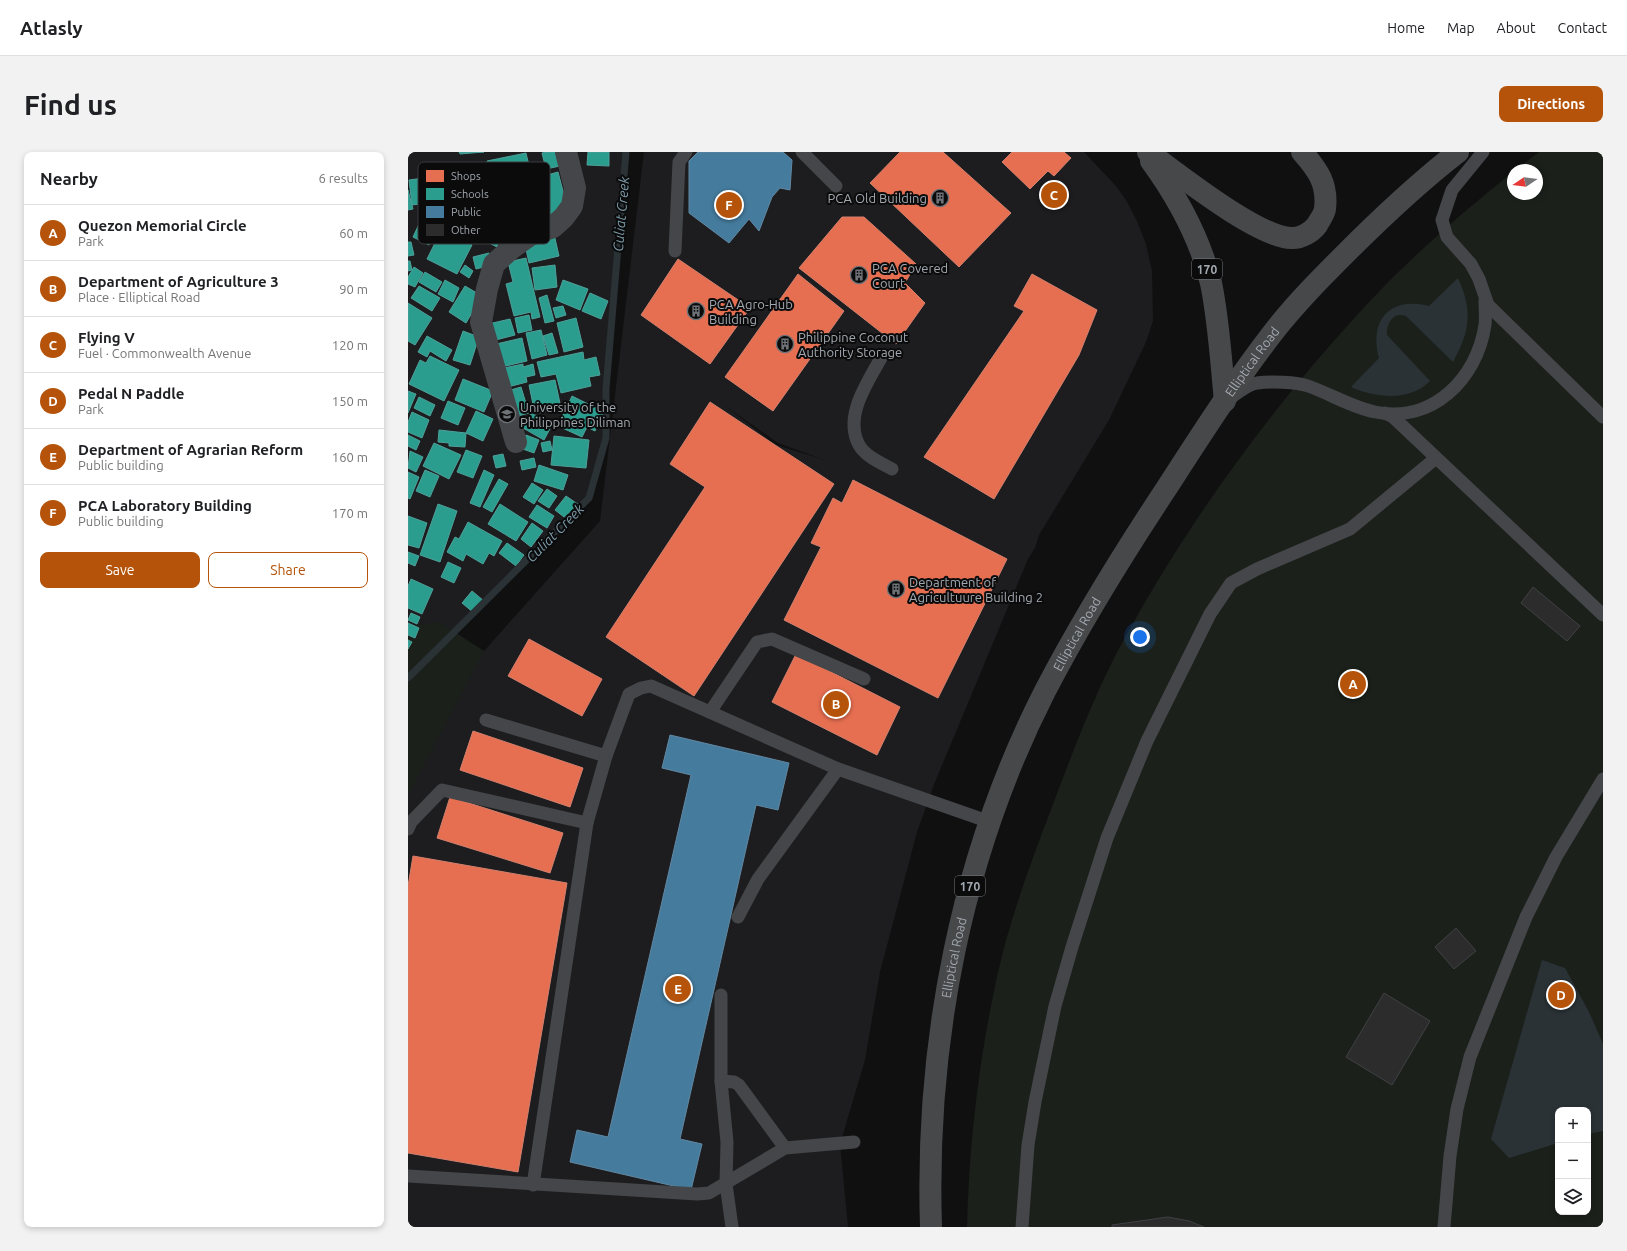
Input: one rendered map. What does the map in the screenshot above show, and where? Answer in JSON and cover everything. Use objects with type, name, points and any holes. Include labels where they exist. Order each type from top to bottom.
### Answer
[{"type":"main road","points":[[1146,152],[1219,204],[1259,227],[1291,238],[1305,235],[1315,228],[1324,213],[1327,195],[1322,179],[1313,164],[1302,152]]},
{"type":"main road","name":"170","points":[[1146,152],[1182,208],[1206,269],[1215,305],[1225,401]]},
{"type":"main road","name":"Elliptical Road","points":[[931,1227],[930,1182],[932,1108],[940,1034],[954,953],[970,888],[990,822],[1021,743],[1044,694],[1077,633],[1153,508],[1273,333],[1307,293],[1388,212],[1458,152]]},
{"type":"street","points":[[550,229],[553,228],[564,217],[572,206],[575,188],[566,152]]},
{"type":"street","points":[[516,442],[481,322],[487,288],[494,264],[518,244]]},
{"type":"lane","points":[[676,251],[679,162],[686,152]]},
{"type":"lane","points":[[802,152],[836,186]]},
{"type":"lane","points":[[1385,413],[1420,411],[1444,398],[1457,387],[1466,373],[1479,346],[1485,325],[1485,301],[1473,269],[1447,237],[1442,220],[1452,190],[1483,152]]},
{"type":"lane","points":[[1485,301],[1603,417]]},
{"type":"lane","points":[[882,356],[855,409],[855,432],[859,446],[869,456],[892,469]]},
{"type":"lane","points":[[1225,401],[1255,383],[1307,385],[1350,404],[1385,413],[1393,417],[1603,615]]},
{"type":"lane","points":[[1022,1227],[1028,1145],[1035,1102],[1055,1006],[1072,947],[1107,838],[1147,741],[1210,614],[1231,583],[1257,569],[1350,529],[1436,458]]},
{"type":"lane","points":[[710,712],[757,642],[764,640],[772,639],[864,679]]},
{"type":"lane","points":[[534,1185],[587,823],[606,756],[626,700],[634,691],[651,686],[655,687],[838,769],[990,822]]},
{"type":"lane","points":[[486,720],[606,756]]},
{"type":"lane","points":[[738,917],[758,879],[838,769]]},
{"type":"lane","points":[[1444,1227],[1450,1156],[1457,1109],[1470,1057],[1526,917],[1556,857],[1603,779]]},
{"type":"lane","points":[[408,829],[412,822],[442,790],[577,822],[587,823]]},
{"type":"lane","points":[[720,995],[721,1081],[727,1142],[726,1184],[732,1227]]},
{"type":"lane","points":[[721,1081],[734,1082],[740,1085],[785,1148]]},
{"type":"lane","points":[[408,1176],[697,1194],[709,1193],[785,1148],[854,1142]]},
{"type":"shaded area","name":"University of the Philippines Diliman","points":[[408,152],[626,152],[606,389],[606,438],[589,498],[408,678]]},
{"type":"shaded area","points":[[644,152],[1084,152],[1115,185],[1126,200],[1137,221],[1146,244],[1152,271],[1153,321],[1146,342],[1109,420],[1039,535],[1035,548],[1028,559],[935,782],[917,832],[880,972],[865,1060],[840,1144],[848,1227],[408,1227],[408,772],[484,651],[600,521]],"holes":[[[724,405],[778,443],[825,460],[776,445]]]},
{"type":"shaded area","points":[[1539,152],[1603,152],[1603,1227],[967,1227],[970,1164],[976,1101],[985,1039],[1002,955],[1036,848],[1084,724],[1112,663],[1147,599],[1201,513],[1230,471],[1292,390],[1377,294],[1433,240],[1507,177],[1507,200],[1543,200],[1543,164],[1523,164]]},
{"type":"shaded area","points":[[1458,278],[1466,301],[1468,321],[1459,351],[1453,362],[1406,316],[1397,315],[1389,323],[1387,335],[1430,381],[1422,388],[1412,392],[1392,396],[1371,394],[1351,387],[1379,358],[1377,333],[1385,314],[1393,308],[1403,305],[1415,304],[1429,306]]},
{"type":"shaded area","points":[[439,622],[484,651],[408,796],[408,626]]},
{"type":"shaded area","points":[[1542,960],[1565,968],[1589,1012],[1603,1044],[1603,1131],[1591,1133],[1591,1107],[1555,1107],[1555,1144],[1509,1158],[1491,1139]]},
{"type":"building: Shops","name":"PCA Old Building","points":[[900,152],[943,152],[1011,213],[959,267],[870,183]]},
{"type":"building: Shops","points":[[1012,152],[1064,152],[1071,158],[1054,176],[1048,171],[1030,189],[1002,162]]},
{"type":"building: Shops","name":"PCA Covered Court","points":[[842,217],[864,217],[916,264],[905,283],[925,303],[896,344],[799,268]]},
{"type":"building: Shops","name":"PCA Agro-Hub Building","points":[[678,259],[750,308],[710,364],[641,315]]},
{"type":"building: Shops","name":"Philippine Coconut Authority Storage","points":[[798,274],[844,311],[773,411],[725,377]]},
{"type":"building: Shops","points":[[1032,274],[1097,310],[1079,355],[994,499],[924,457],[1024,311],[1014,306]]},
{"type":"building: Shops","points":[[710,402],[834,484],[694,696],[606,637],[705,487],[670,464]]},
{"type":"building: Shops","name":"Department of Agricultuure Building 2","points":[[853,480],[1007,559],[938,698],[784,620],[821,547],[811,543],[833,498],[842,503]]},
{"type":"building: Shops","points":[[529,639],[602,679],[582,716],[508,676]]},
{"type":"building: Shops","points":[[796,654],[900,707],[877,755],[772,702]]},
{"type":"building: Shops","points":[[473,731],[583,768],[570,807],[460,770]]},
{"type":"building: Shops","points":[[450,797],[563,833],[550,873],[437,838]]},
{"type":"building: Shops","points":[[413,856],[567,883],[518,1172],[408,1153],[408,886]]},
{"type":"building: Schools","points":[[459,152],[484,152],[460,154]]},
{"type":"building: Schools","points":[[557,152],[560,166],[550,168],[550,162],[544,162],[542,153]]},
{"type":"building: Schools","points":[[588,152],[609,152],[609,166],[587,165]]},
{"type":"building: Schools","points":[[526,153],[528,162],[487,162]]},
{"type":"building: Schools","points":[[558,172],[568,210],[550,215],[550,174]]},
{"type":"building: Schools","points":[[418,179],[418,204],[412,205],[409,180]]},
{"type":"building: Schools","points":[[408,190],[413,209],[408,210]]},
{"type":"building: Schools","points":[[418,226],[418,240],[413,237]]},
{"type":"building: Schools","points":[[554,234],[559,256],[529,263],[525,244],[550,244],[550,235]]},
{"type":"building: Schools","points":[[408,242],[411,242],[414,255],[408,256]]},
{"type":"building: Schools","points":[[434,244],[472,245],[457,274],[427,259]]},
{"type":"building: Schools","points":[[491,244],[498,244],[497,247]]},
{"type":"building: Schools","points":[[489,253],[492,265],[476,269],[473,257]]},
{"type":"building: Schools","points":[[526,258],[540,317],[532,319],[531,312],[514,316],[506,284],[513,282],[508,262]]},
{"type":"building: Schools","points":[[408,261],[410,261],[412,270],[408,271]]},
{"type":"building: Schools","points":[[465,265],[473,271],[469,278],[460,272]]},
{"type":"building: Schools","points":[[555,265],[557,287],[535,290],[532,268]]},
{"type":"building: Schools","points":[[414,267],[423,273],[415,287],[408,284],[408,277]]},
{"type":"building: Schools","points":[[425,272],[442,282],[436,292],[419,282]]},
{"type":"building: Schools","points":[[445,280],[459,288],[453,302],[438,294]]},
{"type":"building: Schools","points":[[563,280],[588,289],[580,310],[556,300]]},
{"type":"building: Schools","points":[[419,286],[440,298],[432,311],[411,298]]},
{"type":"building: Schools","points":[[465,286],[482,296],[466,323],[449,312]]},
{"type":"building: Schools","points":[[590,293],[608,301],[601,319],[582,311]]},
{"type":"building: Schools","points":[[547,295],[554,321],[545,323],[539,298]]},
{"type":"building: Schools","points":[[408,303],[432,318],[415,345],[408,341]]},
{"type":"building: Schools","points":[[563,306],[566,315],[556,318],[553,308]]},
{"type":"building: Schools","points":[[529,315],[532,330],[518,333],[515,318]]},
{"type":"building: Schools","points":[[576,318],[583,347],[564,352],[557,323]]},
{"type":"building: Schools","points":[[510,319],[515,335],[488,342],[484,325]]},
{"type":"building: Schools","points":[[541,330],[547,355],[532,359],[526,333]]},
{"type":"building: Schools","points":[[463,331],[479,337],[470,365],[453,360]]},
{"type":"building: Schools","points":[[552,333],[558,353],[549,355],[543,336]]},
{"type":"building: Schools","points":[[427,336],[452,350],[446,361],[430,351],[427,357],[418,352]]},
{"type":"building: Schools","points":[[522,338],[527,361],[497,368],[492,345]]},
{"type":"building: Schools","points":[[583,352],[584,360],[596,357],[600,375],[589,377],[591,386],[561,393],[556,374],[541,377],[537,362]]},
{"type":"building: Schools","points":[[430,356],[459,370],[444,401],[409,384],[420,360],[426,363]]},
{"type":"building: Schools","points":[[523,364],[523,367],[533,364],[535,375],[526,377],[527,382],[504,388],[499,369]]},
{"type":"building: Schools","points":[[463,379],[493,391],[484,412],[455,400]]},
{"type":"building: Schools","points":[[555,380],[561,408],[535,414],[529,385]]},
{"type":"building: Schools","points":[[521,387],[529,413],[514,417],[507,391]]},
{"type":"building: Schools","points":[[408,391],[416,394],[408,413]]},
{"type":"building: Schools","points":[[572,396],[604,412],[595,431],[587,427],[582,437],[558,426]]},
{"type":"building: Schools","points":[[419,397],[435,405],[430,416],[414,408]]},
{"type":"building: Schools","points":[[448,401],[465,408],[458,425],[441,418]]},
{"type":"building: Schools","points":[[476,411],[493,419],[483,441],[466,433]]},
{"type":"building: Schools","points":[[412,412],[429,420],[422,438],[408,432],[408,422]]},
{"type":"building: Schools","points":[[531,413],[552,425],[544,440],[523,428]]},
{"type":"building: Schools","points":[[439,430],[466,433],[465,447],[449,446],[449,443],[438,442]]},
{"type":"building: Schools","points":[[408,435],[420,441],[416,450],[408,446]]},
{"type":"building: Schools","points":[[526,435],[539,440],[534,453],[520,448]]},
{"type":"building: Schools","points":[[554,436],[589,440],[586,468],[551,465]]},
{"type":"building: Schools","points":[[550,441],[552,450],[543,452],[541,443]]},
{"type":"building: Schools","points":[[434,443],[461,455],[449,479],[423,466]]},
{"type":"building: Schools","points":[[466,450],[482,456],[473,478],[457,472]]},
{"type":"building: Schools","points":[[410,451],[423,457],[416,472],[408,468]]},
{"type":"building: Schools","points":[[503,454],[506,466],[496,468],[493,456]]},
{"type":"building: Schools","points":[[534,458],[536,467],[522,470],[520,461]]},
{"type":"building: Schools","points":[[539,465],[568,475],[563,490],[534,481]]},
{"type":"building: Schools","points":[[425,470],[439,476],[430,497],[416,491]]},
{"type":"building: Schools","points":[[484,470],[494,475],[480,507],[470,503]]},
{"type":"building: Schools","points":[[408,472],[419,477],[410,499],[408,498]]},
{"type":"building: Schools","points":[[499,479],[508,484],[492,512],[483,507]]},
{"type":"building: Schools","points":[[532,483],[543,490],[534,504],[523,497]]},
{"type":"building: Schools","points":[[547,489],[557,496],[549,508],[538,501]]},
{"type":"building: Schools","points":[[566,496],[579,505],[568,520],[555,510]]},
{"type":"building: Schools","points":[[438,504],[457,511],[440,562],[420,555]]},
{"type":"building: Schools","points":[[500,504],[528,522],[516,541],[488,524]]},
{"type":"building: Schools","points":[[537,505],[554,516],[547,528],[529,517]]},
{"type":"building: Schools","points":[[408,516],[427,523],[419,548],[408,545]]},
{"type":"building: Schools","points":[[468,522],[502,541],[494,556],[489,553],[483,564],[466,554],[463,561],[447,552],[455,537],[459,539]]},
{"type":"building: Schools","points":[[532,523],[543,531],[531,547],[521,539]]},
{"type":"building: Schools","points":[[507,543],[524,555],[516,566],[499,553]]},
{"type":"building: Schools","points":[[408,552],[419,556],[415,566],[408,563]]},
{"type":"building: Schools","points":[[448,562],[461,568],[454,583],[441,577]]},
{"type":"building: Schools","points":[[411,579],[433,589],[422,614],[408,608],[408,586]]},
{"type":"building: Schools","points":[[472,591],[484,601],[474,613],[462,603]]},
{"type":"building: Schools","points":[[411,613],[420,617],[417,624],[408,620]]},
{"type":"building: Schools","points":[[408,623],[419,628],[415,638],[408,635]]},
{"type":"building: Schools","points":[[408,640],[412,642],[408,649]]},
{"type":"building: Public","points":[[698,152],[783,152],[792,160],[790,190],[780,188],[772,197],[759,231],[749,219],[729,243],[689,213],[689,161]]},
{"type":"building: Public","points":[[670,735],[789,763],[778,810],[756,805],[680,1139],[702,1144],[691,1190],[570,1162],[577,1130],[608,1137],[691,775],[662,768]]},
{"type":"building: Other","points":[[1533,587],[1580,626],[1567,641],[1521,603]]},
{"type":"building: Other","points":[[1456,928],[1476,951],[1454,969],[1435,947]]},
{"type":"building: Other","points":[[1384,993],[1430,1021],[1392,1085],[1346,1057]]},
{"type":"building: Other","points":[[1168,1217],[1189,1221],[1204,1227],[1112,1227],[1112,1225]]},
{"type":"waterway","name":"Culiat Creek","points":[[408,678],[589,498],[606,438],[606,389],[626,152]]},
{"type":"place","name":"Flying V","points":[[1054,195]]},
{"type":"place","name":"PCA Old Building","points":[[940,198]]},
{"type":"place","name":"PCA Laboratory Building","points":[[729,205]]},
{"type":"place","name":"PCA Covered Court","points":[[859,275]]},
{"type":"place","name":"PCA Agro-Hub Building","points":[[696,311]]},
{"type":"place","name":"Philippine Coconut Authority Storage","points":[[785,344]]},
{"type":"place","name":"University of the Philippines Diliman","points":[[507,414]]},
{"type":"place","name":"Department of Agricultuure Building 2","points":[[896,589]]},
{"type":"place","name":"Quezon Memorial Circle","points":[[1353,684]]},
{"type":"place","name":"Department of Agriculture 3","points":[[836,704]]},
{"type":"place","name":"Department of Agrarian Reform","points":[[678,989]]},
{"type":"place","name":"Pedal N Paddle","points":[[1561,995]]}]
